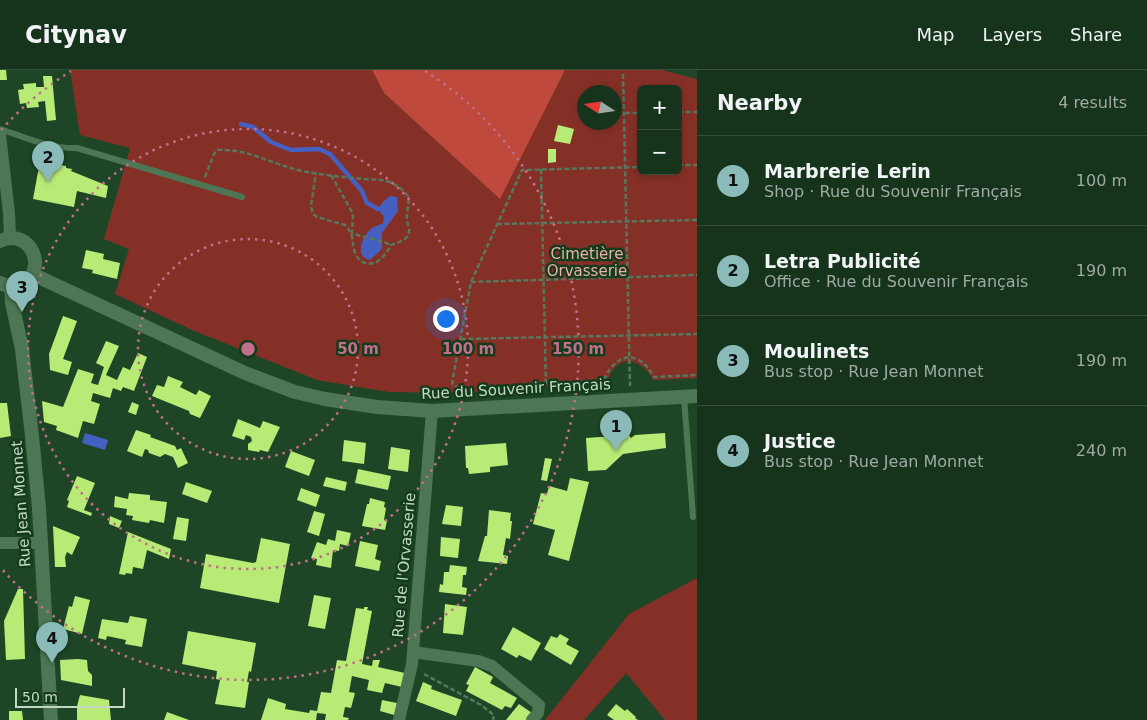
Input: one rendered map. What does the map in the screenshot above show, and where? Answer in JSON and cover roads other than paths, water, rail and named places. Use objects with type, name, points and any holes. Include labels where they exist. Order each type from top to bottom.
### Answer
[{"type":"street","points":[[0,134],[9,213],[5,239],[24,241],[34,252],[35,260],[32,274],[24,283],[5,285]]},
{"type":"street","name":"Rue du Souvenir Français","points":[[32,274],[245,373],[295,392],[325,399],[377,407],[432,411],[691,396]]},
{"type":"street","name":"Rue Jean Monnet","points":[[5,285],[12,303],[22,349],[27,389],[39,508],[51,720]]},
{"type":"street","name":"Rue de l'Orvasserie","points":[[399,720],[413,652],[432,411]]},
{"type":"street","points":[[0,543],[40,543]]},
{"type":"street","points":[[413,652],[478,661],[492,666],[538,705],[538,713],[532,720]]},
{"type":"lane","points":[[0,129],[52,146],[77,148],[242,197]]},
{"type":"lane","points":[[691,396],[689,455],[693,517]]},
{"type":"lane","points":[[689,455],[697,454]]},
{"type":"water","points":[[390,196],[397,197],[398,211],[382,233],[382,248],[370,260],[362,255],[362,243],[366,234],[371,229],[383,223],[384,217],[378,209]]},
{"type":"water","points":[[85,433],[108,440],[105,450],[82,443]]},
{"type":"waterway","points":[[241,124],[253,127],[271,142],[291,150],[319,149],[330,154],[362,191],[367,203],[378,209]]},
{"type":"place","name":"Letra Publicité","points":[[48,182]]},
{"type":"place","name":"Moulinets","points":[[22,312]]},
{"type":"place","name":"Marbrerie Lerin","points":[[616,451]]},
{"type":"place","name":"Justice","points":[[52,663]]},
{"type":"park label","name":"Cimetière Orvasserie","points":[[587,262]]}]
